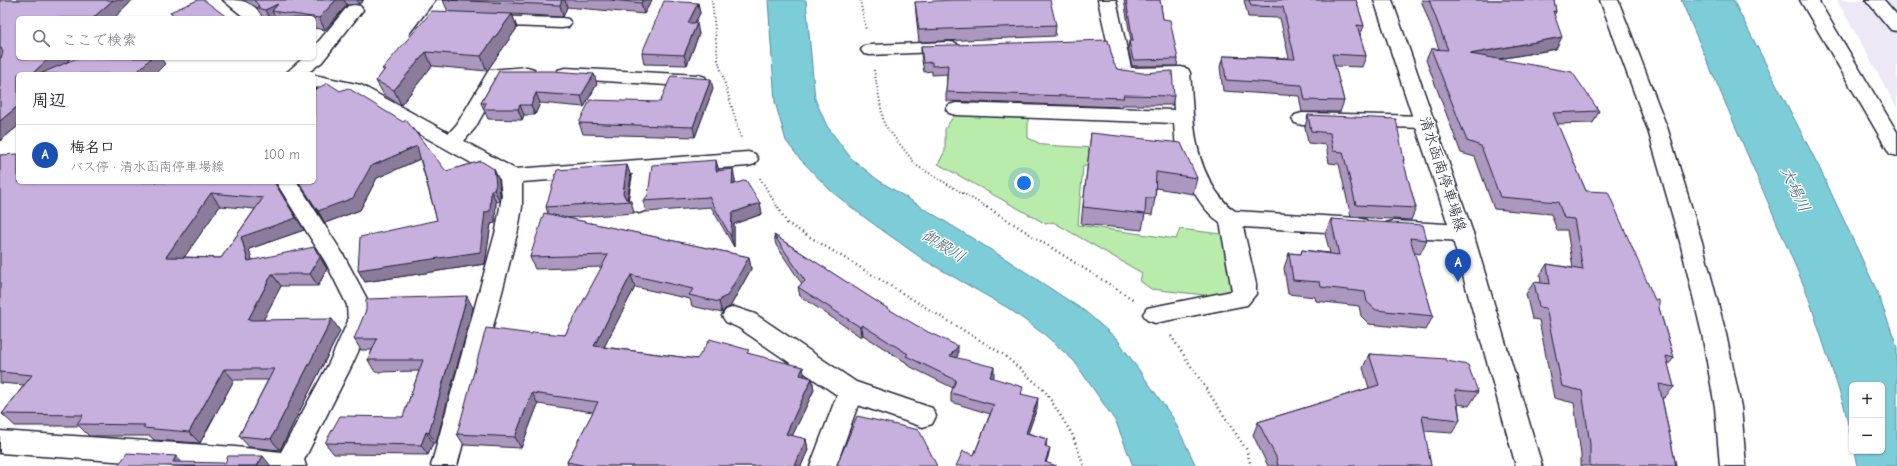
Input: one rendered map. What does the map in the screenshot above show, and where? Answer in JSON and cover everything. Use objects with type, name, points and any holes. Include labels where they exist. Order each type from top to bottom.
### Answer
[{"type":"street","points":[[406,50],[446,0]]},
{"type":"street","points":[[1107,0],[1108,41],[1123,73],[1128,75],[1181,73],[1184,117],[1189,159],[1192,168],[1219,210],[1230,218],[1462,233]]},
{"type":"street","name":"清水函南停車場線","points":[[1383,0],[1426,122],[1462,233],[1529,466]]},
{"type":"street","points":[[1609,0],[1658,130],[1692,242],[1714,334],[1728,407],[1733,466]]},
{"type":"street","points":[[1809,0],[1897,149]]},
{"type":"street","points":[[1875,0],[1897,26]]},
{"type":"street","points":[[237,1],[253,16]]},
{"type":"street","points":[[316,57],[354,10]]},
{"type":"street","points":[[432,18],[562,23]]},
{"type":"street","points":[[870,50],[969,46]]},
{"type":"street","points":[[298,72],[313,60]]},
{"type":"street","points":[[452,142],[465,128],[496,74],[544,73],[704,81]]},
{"type":"street","points":[[316,77],[354,89],[371,89],[452,142],[501,169],[510,176],[513,187],[508,225],[485,318],[444,466]]},
{"type":"street","points":[[956,110],[1184,117]]},
{"type":"street","points":[[1302,119],[1426,122]]},
{"type":"street","points":[[510,176],[748,159]]},
{"type":"street","points":[[639,205],[645,166]]},
{"type":"street","points":[[0,442],[235,458],[290,465],[340,365],[360,321],[359,305],[356,298],[335,260],[287,184]]},
{"type":"street","points":[[1155,314],[1239,299],[1244,294],[1230,218]]},
{"type":"street","points":[[734,316],[747,321],[852,391],[923,416]]},
{"type":"street","points":[[822,466],[852,391]]},
{"type":"path","points":[[712,0],[718,60],[748,159],[787,223],[1004,355],[1045,391],[1072,434],[1084,466]]},
{"type":"path","points":[[860,0],[884,124],[917,166],[1026,231],[1155,314],[1193,367],[1246,449],[1251,466]]},
{"type":"shaded area","points":[[1837,0],[1897,0],[1897,108]]},
{"type":"green space","points":[[955,114],[1028,115],[1028,138],[1043,145],[1095,148],[1089,166],[1083,166],[1078,225],[1176,239],[1180,229],[1229,235],[1238,290],[1207,300],[1204,295],[1151,289],[1140,281],[1142,273],[1053,222],[1046,224],[938,164],[945,151],[945,129]]},
{"type":"water","name":"御殿川","points":[[768,0],[806,0],[815,99],[827,126],[851,158],[878,180],[1009,261],[1086,312],[1117,339],[1173,418],[1196,466],[1133,466],[1116,422],[1074,361],[1045,335],[1008,308],[924,260],[868,220],[832,192],[800,159],[786,141],[775,102]]},
{"type":"water","name":"大場川","points":[[1681,0],[1733,0],[1819,167],[1876,289],[1897,346],[1897,466],[1857,466],[1855,454],[1885,454],[1885,382],[1849,382],[1849,428],[1844,406],[1807,293]]},
{"type":"building","points":[[0,0],[113,0],[95,16],[16,16],[16,60],[47,60],[34,72],[16,72],[16,108],[0,121],[0,58],[3,52],[0,48]]},
{"type":"building","points":[[198,0],[204,0],[225,16],[175,16],[170,12]]},
{"type":"building","points":[[254,0],[336,0],[319,18],[316,18],[316,16],[272,11],[278,4],[265,10],[257,8],[259,6]]},
{"type":"building","points":[[443,0],[562,0],[560,5]]},
{"type":"building","points":[[612,0],[643,0],[641,3]]},
{"type":"building","points":[[953,0],[1050,0],[1056,25],[919,30],[915,2]]},
{"type":"building","points":[[1126,0],[1160,0],[1163,19],[1170,20],[1178,59],[1133,60],[1129,41],[1133,41]]},
{"type":"building","points":[[1249,0],[1356,0],[1364,26],[1357,25],[1366,56],[1332,54],[1344,101],[1305,100],[1302,85],[1226,80],[1223,56],[1295,59],[1283,7],[1251,6]]},
{"type":"building","points":[[1429,0],[1554,0],[1556,12],[1553,11],[1562,37],[1470,54],[1572,72],[1599,111],[1553,113],[1586,191],[1608,192],[1655,300],[1659,300],[1659,308],[1674,358],[1666,356],[1674,387],[1659,384],[1676,466],[1590,466],[1590,444],[1582,391],[1562,386],[1546,308],[1539,307],[1534,282],[1550,284],[1547,264],[1583,270],[1574,219],[1564,218],[1558,202],[1500,197],[1481,146],[1467,141],[1431,49],[1448,50]]},
{"type":"building","points":[[664,1],[698,3],[688,23],[697,23],[684,55],[642,53]]},
{"type":"building","points":[[432,11],[512,14],[481,56],[426,52],[394,90],[376,81],[385,69],[382,69]]},
{"type":"building","points":[[1108,40],[1114,64],[1117,69],[1142,73],[1172,71],[1174,96],[1123,95],[1124,98],[946,92],[948,65],[932,66],[932,62],[923,63],[921,46]]},
{"type":"building","points":[[72,60],[149,60],[137,72],[45,72]]},
{"type":"building","points":[[499,71],[553,71],[594,74],[581,96],[536,93],[531,105],[520,105],[518,109],[483,109],[486,103],[481,103]]},
{"type":"building","points":[[671,76],[711,79],[693,127],[579,123],[590,100],[660,102]]},
{"type":"building","points":[[328,83],[340,91],[348,88],[403,122],[406,120],[446,171],[481,161],[494,169],[496,184],[494,190],[491,190],[490,211],[485,212],[480,252],[358,270],[360,237],[437,220],[417,146],[371,166],[353,198],[318,211],[300,184],[316,184],[316,89]]},
{"type":"building","points":[[1308,115],[1396,119],[1403,160],[1416,208],[1356,205],[1343,152],[1333,151],[1330,133],[1311,131]]},
{"type":"building","points":[[1091,133],[1181,143],[1197,178],[1156,172],[1155,198],[1146,198],[1145,214],[1083,207]]},
{"type":"building","points":[[16,154],[16,184],[275,184],[296,218],[241,237],[248,261],[314,247],[320,257],[310,274],[272,274],[248,320],[332,319],[271,439],[239,436],[274,369],[224,369],[189,432],[143,428],[145,425],[77,424],[83,415],[2,414],[32,375],[0,372],[0,155]],"holes":[[[211,193],[263,198],[221,258],[166,257]]]},
{"type":"building","points":[[716,160],[716,171],[733,169],[732,185],[746,180],[760,203],[732,213],[731,237],[709,197],[643,201],[648,195],[652,165]]},
{"type":"building","points":[[627,165],[623,193],[626,199],[631,201],[546,207],[557,170]]},
{"type":"building","points":[[544,213],[749,257],[727,296],[722,298],[719,302],[689,295],[693,289],[631,275],[594,346],[697,359],[710,339],[749,350],[747,353],[803,367],[800,375],[812,378],[786,434],[806,439],[795,466],[587,466],[567,462],[598,402],[532,393],[515,437],[457,434],[486,328],[532,334],[533,332],[565,335],[608,255],[530,257]]},
{"type":"building","points":[[1331,219],[1423,225],[1427,240],[1410,238],[1433,316],[1376,310],[1367,302],[1365,292],[1321,287],[1320,282],[1293,280],[1289,253],[1301,254],[1302,250],[1339,255]]},
{"type":"building","points":[[774,235],[890,310],[928,332],[958,346],[950,356],[994,367],[990,377],[1023,387],[1021,394],[1038,398],[1026,433],[1047,439],[1045,446],[1050,448],[1045,462],[1057,466],[956,466],[963,451],[974,455],[994,405],[951,393],[956,380],[906,356],[908,354],[862,325],[860,327],[798,287],[805,281]]},
{"type":"building","points":[[467,296],[429,433],[426,432],[421,445],[325,443],[340,416],[403,417],[423,360],[368,360],[377,339],[354,339],[366,310],[366,299]]},
{"type":"building","points":[[1369,354],[1446,359],[1447,361],[1468,365],[1478,392],[1455,390],[1460,420],[1422,416],[1431,466],[1278,466],[1276,457],[1258,422],[1379,385]]},
{"type":"building","points":[[857,416],[919,430],[937,466],[837,465]]},
{"type":"building","points":[[127,453],[176,456],[173,462],[225,463],[228,456],[263,456],[257,466],[118,466]]},
{"type":"place","name":"梅名口","points":[[1458,282]]}]
